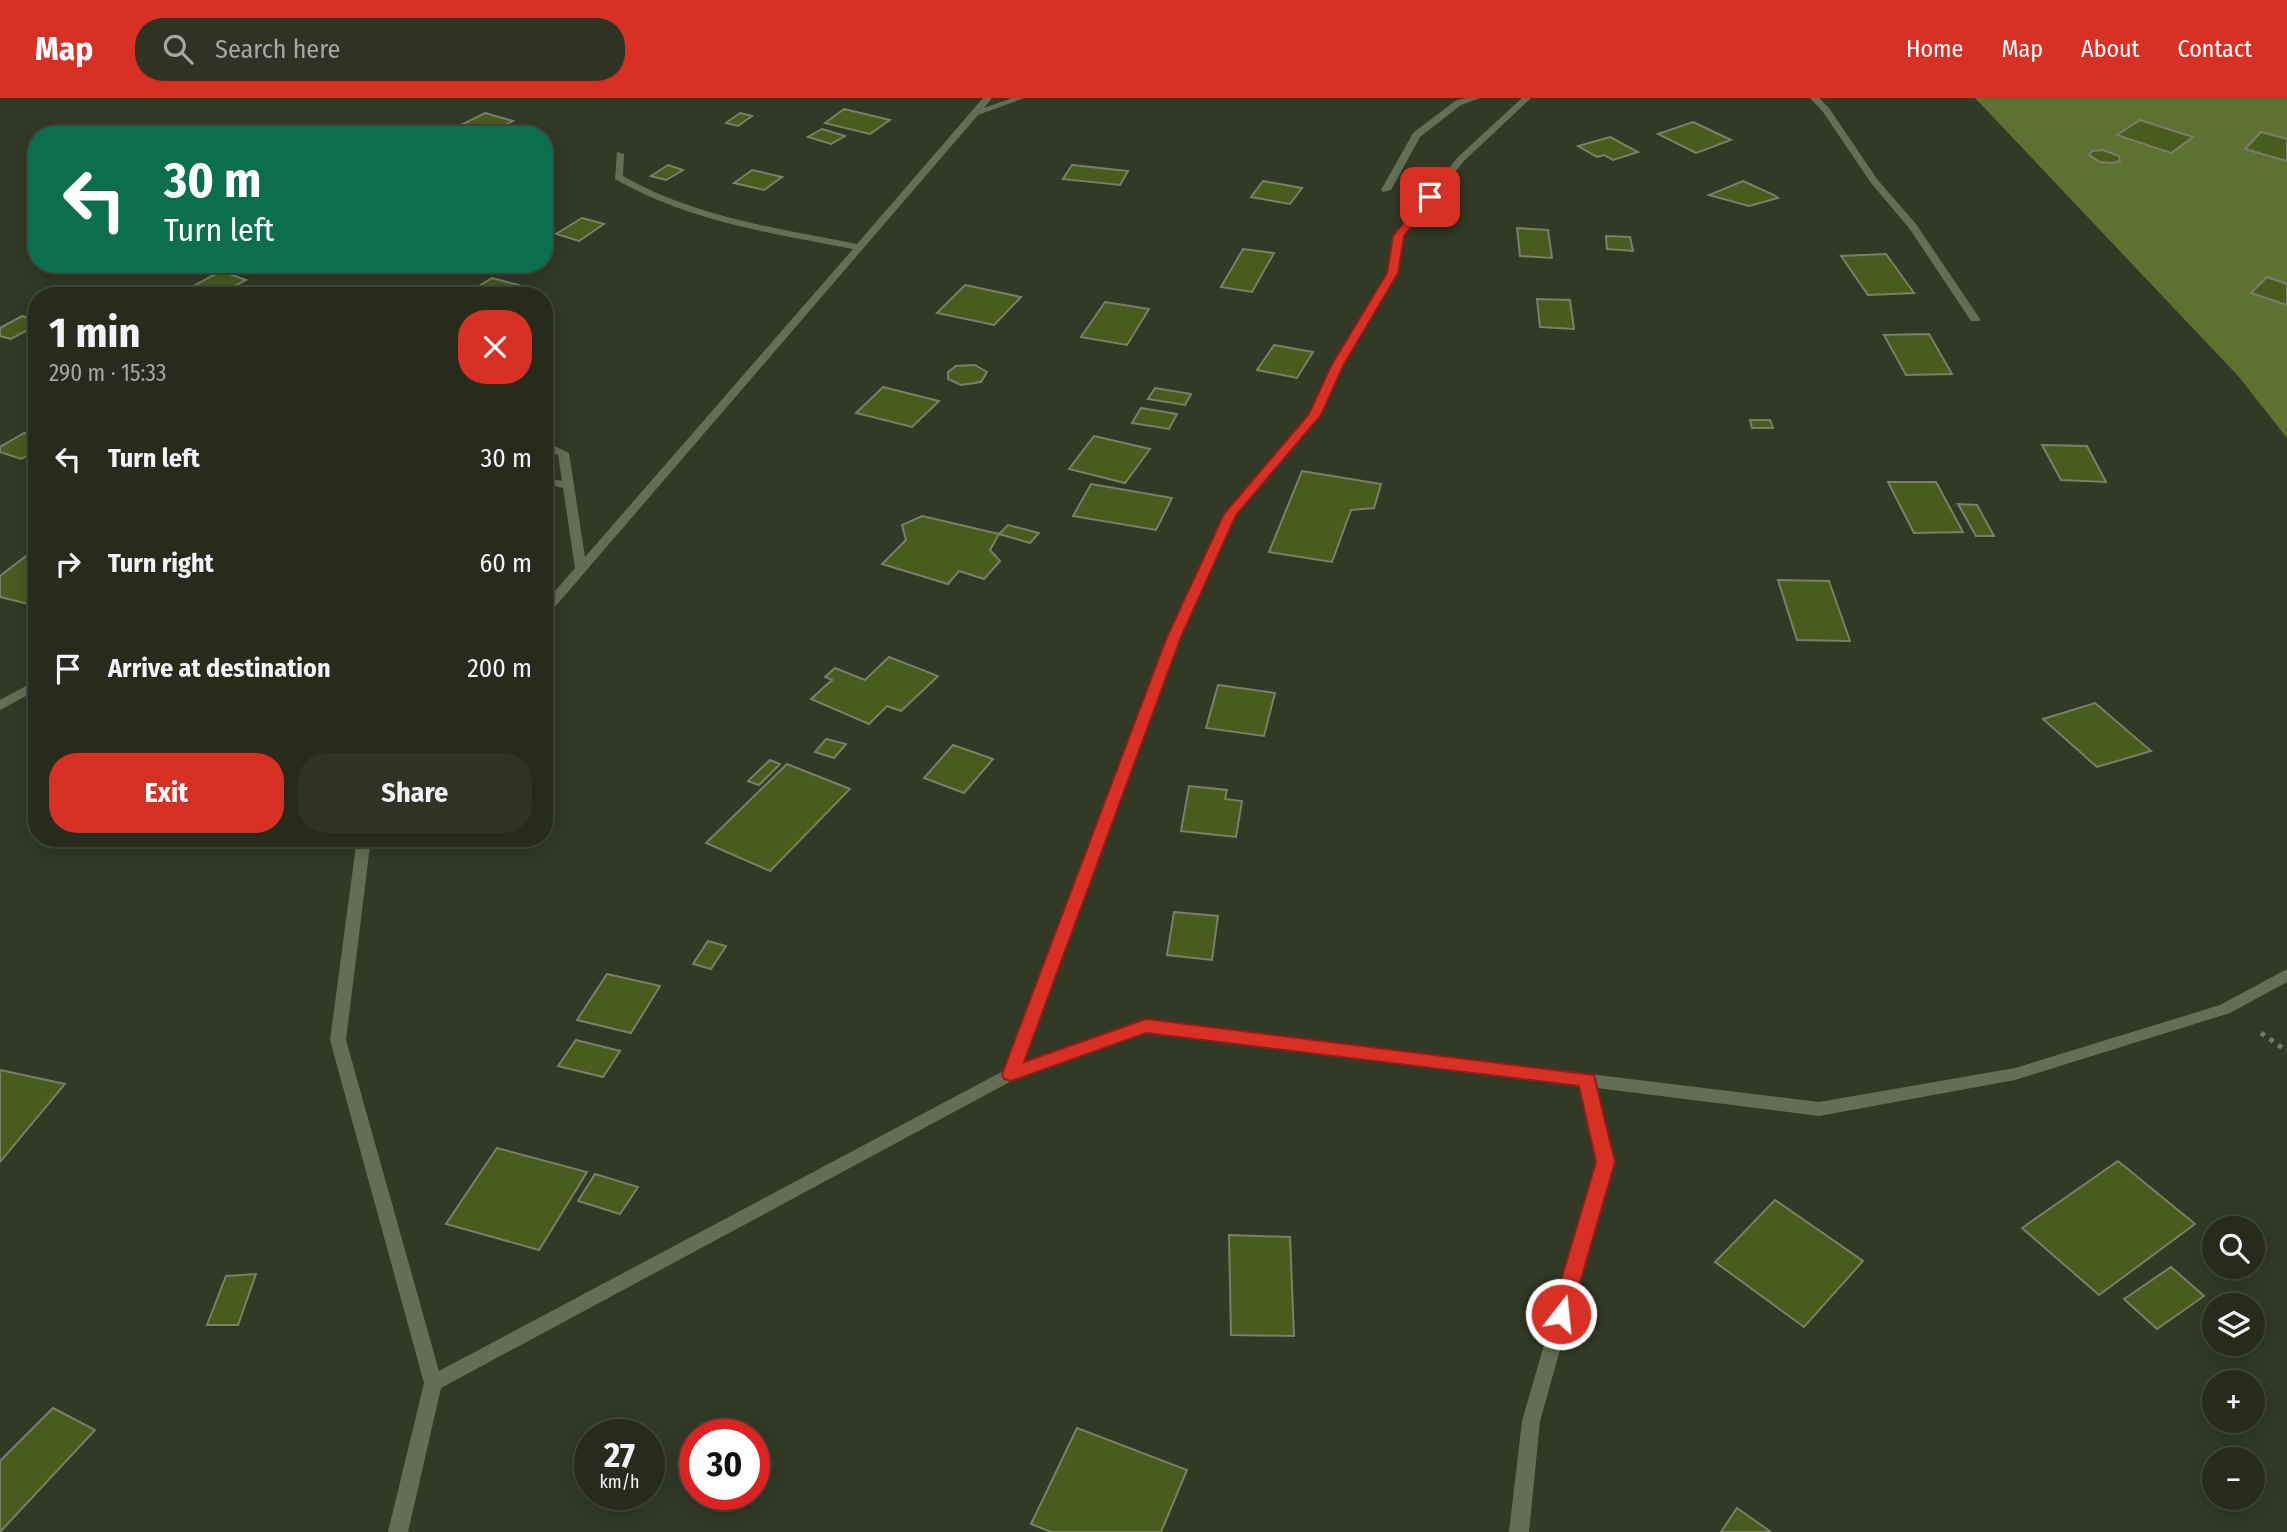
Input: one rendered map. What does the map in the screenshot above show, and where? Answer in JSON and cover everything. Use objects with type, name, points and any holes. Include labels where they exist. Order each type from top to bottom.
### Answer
[{"type":"street","points":[[553,601],[988,98]]},
{"type":"street","points":[[975,113],[1020,98]]},
{"type":"street","points":[[1386,190],[1416,135],[1458,103],[1476,98]]},
{"type":"street","points":[[1011,1074],[1174,637],[1230,514],[1315,415],[1337,366],[1392,273],[1398,236],[1461,159],[1527,98]]},
{"type":"street","points":[[1814,98],[1826,110],[1874,181],[1913,226],[1975,319]]},
{"type":"street","points":[[620,154],[618,177],[643,194],[719,218],[859,247]]},
{"type":"street","points":[[553,448],[563,453],[581,568]]},
{"type":"street","points":[[553,482],[567,486]]},
{"type":"street","points":[[0,706],[28,689]]},
{"type":"street","points":[[363,847],[338,1040],[433,1383],[398,1532]]},
{"type":"street","points":[[433,1383],[1011,1074],[1146,1026],[1819,1109],[2015,1074],[2225,1009],[2287,975]]},
{"type":"street","points":[[1519,1532],[1531,1421],[1605,1162],[1587,1080]]},
{"type":"green space","points":[[1975,98],[2287,98],[2287,438],[2239,377]]},
{"type":"building","points":[[844,109],[890,120],[870,134],[825,123]]},
{"type":"building","points":[[485,113],[513,121],[503,126],[459,126]]},
{"type":"building","points":[[740,113],[752,116],[738,126],[726,123]]},
{"type":"building","points":[[2140,120],[2193,137],[2171,153],[2117,135]]},
{"type":"building","points":[[1693,122],[1731,140],[1696,153],[1658,134]]},
{"type":"building","points":[[822,129],[845,136],[831,144],[808,137]]},
{"type":"building","points":[[2261,132],[2287,139],[2287,161],[2245,149]]},
{"type":"building","points":[[1610,137],[1638,152],[1613,160],[1604,155],[1597,157],[1578,146]]},
{"type":"building","points":[[2103,150],[2119,156],[2120,161],[2100,162],[2089,155],[2092,151]]},
{"type":"building","points":[[668,165],[683,170],[666,180],[651,176]]},
{"type":"building","points":[[1072,165],[1128,171],[1120,185],[1063,179]]},
{"type":"building","points":[[752,170],[782,177],[764,190],[734,183]]},
{"type":"building","points":[[1263,181],[1302,188],[1290,204],[1251,197]]},
{"type":"building","points":[[1743,181],[1778,198],[1749,206],[1709,195]]},
{"type":"building","points":[[582,218],[604,224],[579,241],[556,234]]},
{"type":"building","points":[[1517,228],[1548,230],[1552,258],[1520,256]]},
{"type":"building","points":[[1606,236],[1630,237],[1633,251],[1607,249]]},
{"type":"building","points":[[1243,249],[1274,253],[1252,292],[1221,287]]},
{"type":"building","points":[[1886,254],[1914,293],[1868,295],[1841,256]]},
{"type":"building","points":[[217,273],[227,273],[246,280],[233,287],[191,287]]},
{"type":"building","points":[[2267,277],[2287,284],[2287,305],[2251,293]]},
{"type":"building","points":[[492,278],[518,285],[515,287],[477,287]]},
{"type":"building","points":[[965,285],[1021,297],[994,325],[937,313]]},
{"type":"building","points":[[1537,299],[1570,300],[1574,329],[1540,327]]},
{"type":"building","points":[[1105,302],[1149,309],[1127,345],[1081,337]]},
{"type":"building","points":[[22,316],[28,318],[28,330],[11,339],[0,336],[0,328]]},
{"type":"building","points":[[1929,334],[1952,374],[1906,375],[1884,335]]},
{"type":"building","points":[[1274,345],[1313,352],[1297,378],[1257,370]]},
{"type":"building","points":[[975,365],[987,372],[981,382],[961,385],[948,379],[948,372],[956,366]]},
{"type":"building","points":[[883,387],[939,401],[912,427],[856,413]]},
{"type":"building","points":[[1155,388],[1191,394],[1185,405],[1148,399]]},
{"type":"building","points":[[1141,408],[1177,414],[1169,429],[1132,423]]},
{"type":"building","points":[[1750,420],[1770,420],[1773,428],[1752,428]]},
{"type":"building","points":[[24,433],[28,434],[28,455],[21,459],[0,452],[0,447]]},
{"type":"building","points":[[1094,436],[1150,449],[1125,483],[1069,469]]},
{"type":"building","points":[[2042,445],[2087,446],[2106,482],[2061,480]]},
{"type":"building","points":[[1302,471],[1381,484],[1374,508],[1351,510],[1332,562],[1269,552]]},
{"type":"building","points":[[1888,482],[1936,482],[1963,532],[1914,533]]},
{"type":"building","points":[[1091,484],[1172,498],[1156,530],[1073,516]]},
{"type":"building","points":[[1958,504],[1977,505],[1994,536],[1976,536]]},
{"type":"building","points":[[922,516],[999,534],[990,550],[1000,561],[984,579],[959,571],[948,584],[882,564],[906,540],[902,525]]},
{"type":"building","points":[[1008,525],[1039,533],[1030,543],[999,534]]},
{"type":"building","points":[[28,554],[28,604],[0,597],[0,576]]},
{"type":"building","points":[[1778,580],[1829,581],[1850,641],[1797,640]]},
{"type":"building","points":[[889,657],[938,676],[901,711],[887,706],[869,724],[811,699],[832,680],[825,677],[835,668],[865,680]]},
{"type":"building","points":[[1218,685],[1275,693],[1264,736],[1206,728]]},
{"type":"building","points":[[2095,703],[2151,751],[2097,767],[2043,719]]},
{"type":"building","points":[[826,739],[846,744],[834,758],[815,752]]},
{"type":"building","points":[[953,745],[993,759],[964,793],[924,778]]},
{"type":"building","points":[[770,760],[780,764],[759,785],[748,781]]},
{"type":"building","points":[[787,764],[850,789],[770,871],[706,843]]},
{"type":"building","points":[[1189,786],[1227,790],[1225,799],[1242,801],[1236,837],[1181,831]]},
{"type":"building","points":[[1174,912],[1218,916],[1212,960],[1167,955]]},
{"type":"building","points":[[708,941],[726,946],[711,969],[693,964]]},
{"type":"building","points":[[607,974],[660,986],[631,1033],[577,1020]]},
{"type":"building","points":[[576,1040],[620,1051],[603,1077],[558,1066]]},
{"type":"building","points":[[0,1070],[65,1084],[0,1162]]},
{"type":"building","points":[[497,1148],[587,1172],[539,1250],[446,1224]]},
{"type":"building","points":[[2118,1161],[2195,1224],[2099,1295],[2022,1228]]},
{"type":"building","points":[[595,1174],[638,1187],[620,1214],[578,1201]]},
{"type":"building","points":[[1775,1200],[1863,1261],[1804,1327],[1715,1262]]},
{"type":"building","points":[[1229,1235],[1290,1237],[1294,1336],[1231,1335]]},
{"type":"building","points":[[2171,1267],[2202,1294],[2202,1297],[2157,1329],[2124,1299]]},
{"type":"building","points":[[256,1274],[238,1325],[207,1325],[226,1276]]},
{"type":"building","points":[[53,1408],[95,1430],[0,1532],[0,1461]]},
{"type":"building","points":[[1077,1428],[1187,1470],[1161,1532],[1051,1532],[1031,1524]]},
{"type":"building","points":[[1737,1508],[1771,1532],[1721,1532]]},
{"type":"route","points":[[1430,197],[1398,236],[1392,273],[1337,366],[1315,415],[1230,514],[1174,637],[1011,1074],[1146,1026],[1587,1080],[1605,1162],[1561,1314]]}]
